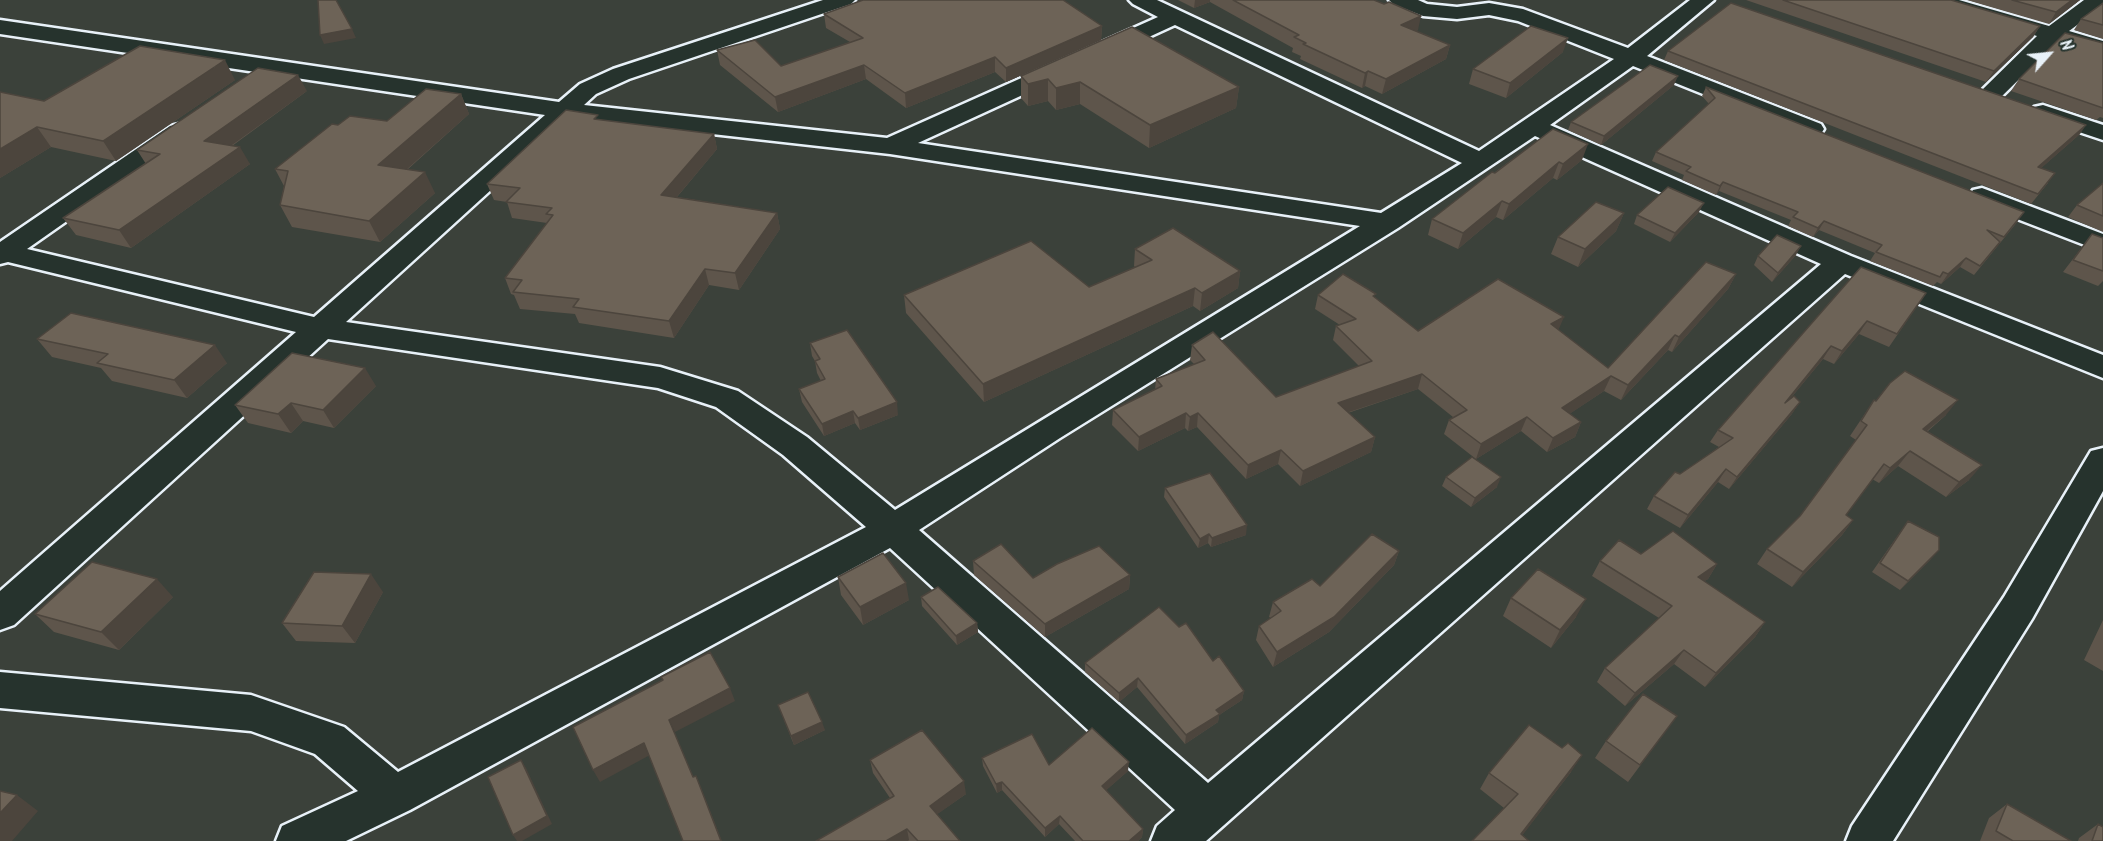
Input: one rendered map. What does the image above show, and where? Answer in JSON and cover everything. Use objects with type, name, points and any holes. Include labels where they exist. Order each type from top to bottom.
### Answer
[{"type":"street","points":[[0,614],[588,89],[621,74],[844,0]]},
{"type":"street","points":[[1140,0],[1481,162]]},
{"type":"street","points":[[1400,0],[1423,10],[1458,13],[1489,9],[1523,15],[1828,135]]},
{"type":"street","points":[[1936,0],[2103,48]]},
{"type":"street","points":[[1991,94],[2053,33],[2098,0]]},
{"type":"street","points":[[298,841],[396,796],[893,529],[1048,430],[1388,222],[1534,127],[1631,57],[1716,1]]},
{"type":"street","points":[[890,146],[1175,17]]},
{"type":"street","points":[[0,27],[270,69],[562,110],[890,146],[1388,222]]},
{"type":"street","points":[[242,88],[270,69]]},
{"type":"street","points":[[1969,87],[2103,133]]},
{"type":"street","points":[[2,252],[194,120]]},
{"type":"street","points":[[1534,127],[1841,262],[2103,367]]},
{"type":"street","points":[[1960,187],[2103,243]]},
{"type":"street","points":[[2,252],[320,328],[660,378],[727,399],[795,446],[893,529],[1207,810]]},
{"type":"street","points":[[1173,841],[1841,262]]},
{"type":"street","points":[[1868,841],[2018,608],[2103,460]]},
{"type":"street","points":[[0,690],[251,713],[329,740],[396,796]]},
{"type":"building","points":[[318,0],[336,0],[352,29],[320,35]]},
{"type":"building","points":[[863,0],[1063,0],[1102,26],[1006,68],[995,57],[905,93],[864,65],[775,97],[717,50],[755,40],[781,66],[863,38],[824,14]]},
{"type":"building","points":[[1233,0],[1374,0],[1384,4],[1389,2],[1421,16],[1401,25],[1450,45],[1386,79],[1368,71],[1365,73],[1303,44],[1306,43],[1294,37],[1299,35]]},
{"type":"building","points":[[1783,0],[1951,0],[2040,26],[1994,71]]},
{"type":"building","points":[[2012,0],[2072,0],[2056,12]]},
{"type":"building","points":[[1731,3],[2086,125],[2038,167],[2055,173],[2038,194],[1668,51]]},
{"type":"building","points":[[2103,3],[2103,25],[2081,19]]},
{"type":"building","points":[[1531,26],[1568,38],[1510,83],[1473,69]]},
{"type":"building","points":[[1132,27],[1239,87],[1150,125],[1080,82],[1056,88],[1048,79],[1028,84],[1021,76]]},
{"type":"building","points":[[2065,33],[2103,43],[2103,108],[2019,79]]},
{"type":"building","points":[[140,46],[225,60],[103,141],[37,127],[0,149],[0,92],[44,101]]},
{"type":"building","points":[[1650,65],[1678,76],[1604,136],[1571,122]]},
{"type":"building","points":[[258,68],[298,75],[204,141],[240,147],[119,230],[63,218],[160,154],[137,150]]},
{"type":"building","points":[[1706,87],[2024,212],[2004,237],[1987,230],[2000,242],[1980,266],[1966,258],[1948,274],[1943,272],[1940,277],[1876,252],[1882,245],[1824,221],[1818,228],[1793,217],[1798,212],[1723,182],[1720,186],[1686,171],[1691,167],[1656,152],[1715,98]]},
{"type":"building","points":[[426,89],[461,94],[378,165],[425,172],[369,221],[280,205],[288,171],[275,169],[332,124],[338,125],[350,116],[387,121]]},
{"type":"building","points":[[566,110],[598,115],[594,119],[714,134],[661,195],[777,213],[735,273],[705,269],[669,321],[573,307],[579,299],[513,292],[522,280],[505,278],[553,215],[546,214],[552,208],[506,202],[520,188],[487,184]]},
{"type":"building","points":[[1553,129],[1588,144],[1563,164],[1559,162],[1509,204],[1502,201],[1463,233],[1432,219],[1492,172],[1495,173]]},
{"type":"building","points":[[2103,183],[2103,216],[2077,205]]},
{"type":"building","points":[[1668,187],[1704,203],[1675,233],[1637,215]]},
{"type":"building","points":[[1596,202],[1624,213],[1585,249],[1558,237]]},
{"type":"building","points":[[1173,228],[1240,271],[1202,293],[1195,288],[983,384],[904,295],[1031,241],[1089,287],[1152,260],[1135,249]]},
{"type":"building","points":[[2092,234],[2103,238],[2103,271],[2073,260]]},
{"type":"building","points":[[1777,235],[1801,246],[1778,273],[1758,256]]},
{"type":"building","points":[[1706,262],[1736,274],[1679,337],[1675,335],[1628,385],[1611,376],[1562,408],[1581,422],[1553,438],[1527,417],[1481,444],[1449,420],[1467,410],[1422,374],[1338,403],[1375,437],[1303,471],[1281,450],[1248,465],[1198,413],[1190,417],[1186,413],[1139,437],[1113,410],[1162,386],[1156,379],[1205,360],[1192,345],[1213,332],[1276,397],[1372,361],[1336,326],[1356,319],[1318,295],[1343,274],[1376,294],[1373,296],[1418,331],[1498,279],[1564,317],[1551,324],[1608,368]]},
{"type":"building","points":[[1861,267],[1926,293],[1897,334],[1867,321],[1842,351],[1831,346],[1785,403],[1794,396],[1800,402],[1737,477],[1726,469],[1688,515],[1654,496],[1675,472],[1680,474],[1733,438],[1718,430]]},
{"type":"building","points":[[71,313],[215,345],[174,380],[97,363],[108,354],[37,339]]},
{"type":"building","points":[[847,330],[897,402],[858,418],[853,411],[822,424],[799,389],[825,379],[815,361],[820,359],[810,343]]},
{"type":"building","points":[[292,353],[365,368],[323,410],[291,403],[278,414],[235,405]]},
{"type":"building","points":[[1905,371],[1958,400],[1923,429],[1982,465],[1959,482],[1910,451],[1890,468],[1884,464],[1846,515],[1853,520],[1803,572],[1767,549],[1800,516],[1867,425],[1861,421],[1874,400],[1876,401],[1890,383]]},
{"type":"building","points":[[1472,457],[1501,477],[1475,498],[1446,477]]},
{"type":"building","points":[[1210,473],[1247,525],[1212,538],[1209,534],[1200,539],[1165,488]]},
{"type":"building","points":[[1908,521],[1939,537],[1939,550],[1908,581],[1880,563]]},
{"type":"building","points":[[1673,531],[1717,564],[1698,577],[1765,622],[1716,673],[1684,650],[1635,693],[1605,668],[1672,606],[1600,561],[1619,540],[1641,554]]},
{"type":"building","points":[[1372,534],[1399,551],[1334,617],[1277,652],[1259,626],[1281,611],[1273,602],[1312,579],[1320,586]]},
{"type":"building","points":[[1001,544],[1033,578],[1057,564],[1099,546],[1130,575],[1045,624],[973,561]]},
{"type":"building","points":[[883,553],[906,583],[860,607],[838,577]]},
{"type":"building","points":[[92,562],[157,579],[101,632],[35,614]]},
{"type":"building","points":[[1538,569],[1586,599],[1560,630],[1511,598]]},
{"type":"building","points":[[314,572],[371,574],[342,626],[282,623]]},
{"type":"building","points":[[938,587],[977,623],[956,636],[921,597]]},
{"type":"building","points":[[1159,607],[1179,627],[1186,623],[1213,661],[1219,656],[1244,691],[1216,710],[1220,714],[1186,735],[1138,678],[1119,693],[1085,663]]},
{"type":"building","points":[[710,652],[730,688],[669,720],[693,777],[696,776],[721,841],[683,841],[644,743],[593,770],[573,727],[663,680],[661,677]]},
{"type":"building","points":[[808,692],[822,722],[791,736],[778,705]]},
{"type":"building","points":[[1643,694],[1677,716],[1640,765],[1606,741]]},
{"type":"building","points":[[1529,725],[1562,748],[1568,743],[1582,755],[1521,834],[1529,841],[1472,841],[1518,794],[1489,773]]},
{"type":"building","points":[[1092,728],[1129,762],[1102,786],[1143,829],[1129,841],[1083,841],[1060,816],[1045,828],[1002,782],[996,784],[982,758],[1032,734],[1049,765]]},
{"type":"building","points":[[922,730],[964,781],[930,806],[960,841],[918,841],[907,829],[886,841],[816,841],[894,796],[870,760]]},
{"type":"building","points":[[521,760],[547,816],[513,835],[488,777]]},
{"type":"building","points":[[0,791],[17,795],[0,813]]},
{"type":"building","points":[[2007,804],[2071,841],[2013,841],[1996,831]]},
{"type":"building","points":[[2098,824],[2103,827],[2103,841],[2092,841]]}]
